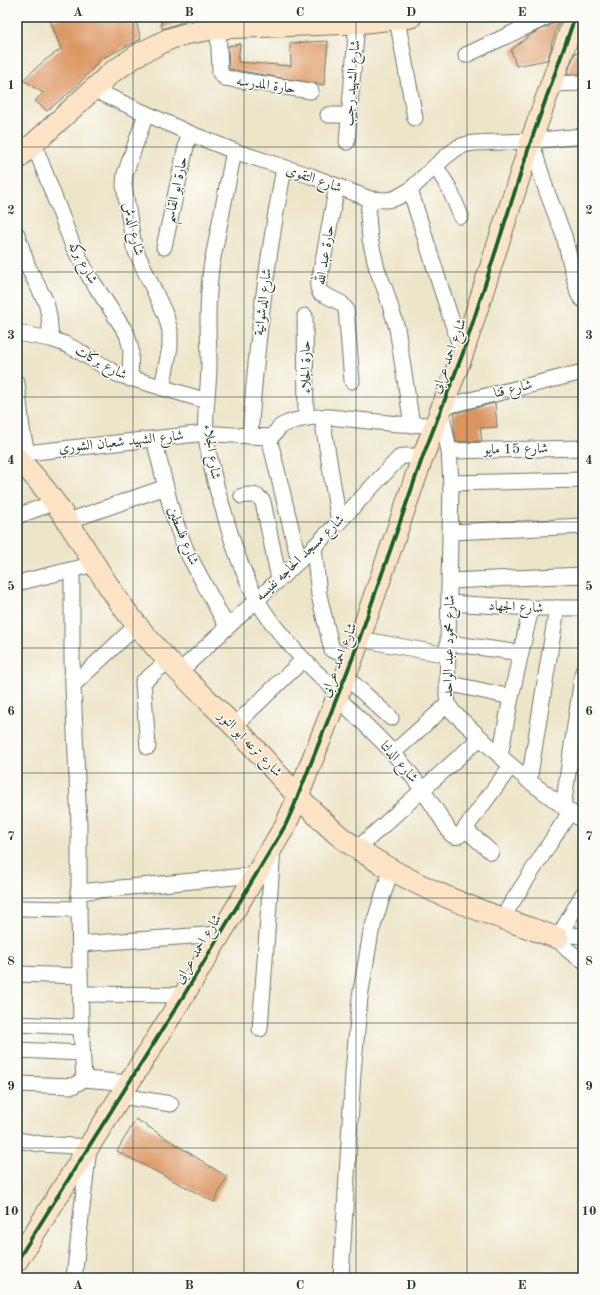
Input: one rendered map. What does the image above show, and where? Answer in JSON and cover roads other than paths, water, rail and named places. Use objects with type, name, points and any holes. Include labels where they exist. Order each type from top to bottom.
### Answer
[{"type":"street","points":[[466,55],[547,17]]},
{"type":"street","name":"شارع احمد عرابى","points":[[17,1261],[184,995],[290,816],[299,796],[341,689],[423,456],[463,353],[550,84],[575,17]]},
{"type":"street","points":[[17,160],[92,89],[124,63],[154,46],[185,34],[218,28],[357,23],[404,18],[415,118]]},
{"type":"street","name":"شارع الشهيد رجب","points":[[346,142],[357,23]]},
{"type":"street","name":"حارة المدرسه","points":[[218,28],[220,73],[225,78],[311,91]]},
{"type":"street","points":[[550,84],[583,83]]},
{"type":"street","name":"شارع التقوى","points":[[92,89],[189,133],[234,151],[310,176],[370,199],[387,200],[396,198],[410,190],[456,148],[465,145],[474,143],[531,141],[583,136]]},
{"type":"street","name":"شارع الدش","points":[[146,114],[125,174],[124,185],[134,247],[166,316],[170,331],[170,347],[162,388]]},
{"type":"street","points":[[328,115],[349,115]]},
{"type":"street","name":"حارة ابو القاسم","points":[[164,247],[189,133]]},
{"type":"street","points":[[531,141],[547,192],[564,236],[578,293],[580,298],[583,300]]},
{"type":"street","name":"شارع بركه","points":[[34,144],[73,246],[86,271],[127,334],[131,350],[130,379]]},
{"type":"street","name":"شارع الجلاء","points":[[234,151],[211,268],[208,303],[209,366],[206,433],[210,462],[231,536],[242,568],[257,599],[271,621],[303,660],[341,689]]},
{"type":"street","points":[[436,167],[449,188],[461,216]]},
{"type":"street","name":"شارع الدشوانية","points":[[250,436],[255,367],[264,284],[284,168]]},
{"type":"street","name":"حارة عبد الله","points":[[337,186],[318,287],[320,293],[340,303],[346,309],[352,381]]},
{"type":"street","points":[[410,190],[448,312],[463,353]]},
{"type":"street","points":[[370,199],[368,215],[370,239],[377,268],[386,292],[396,328],[402,356],[412,425]]},
{"type":"street","points":[[17,234],[28,267],[46,302],[51,339]]},
{"type":"street","name":"حارة الجلاء","points":[[305,316],[306,418]]},
{"type":"street","name":"شارع بركات","points":[[17,333],[51,339],[76,350],[106,368],[130,379],[207,401]]},
{"type":"street","name":"شارع قنا","points":[[439,414],[583,372]]},
{"type":"street","points":[[17,383],[22,430],[20,455]]},
{"type":"street","points":[[299,561],[269,437],[275,434],[282,425],[306,418],[322,417],[412,425],[439,414]]},
{"type":"street","name":"شارع محمود عبد الواحد","points":[[439,414],[449,451],[451,483],[447,683],[448,704],[455,714],[511,766],[566,810],[583,821]]},
{"type":"street","points":[[322,417],[339,522]]},
{"type":"street","name":"شارع الشهيد شعبان الشوري","points":[[20,455],[206,433],[269,437]]},
{"type":"street","name":"شارع فلسطين","points":[[154,439],[171,508],[186,550],[227,627]]},
{"type":"street","name":"شارع 15 مايو","points":[[449,451],[583,448]]},
{"type":"street","name":"شارع ترعه ابو النور","points":[[20,455],[56,502],[108,585],[137,625],[174,666],[234,726],[299,796],[338,835],[357,849],[391,870],[434,892],[462,904],[558,938],[569,952],[583,960]]},
{"type":"street","name":"شارع مسجد الحاجه نفيسه","points":[[148,747],[142,682],[174,666],[227,627],[314,547],[399,458],[404,456],[423,456]]},
{"type":"street","points":[[451,483],[583,480]]},
{"type":"street","points":[[68,521],[166,487]]},
{"type":"street","points":[[242,496],[255,495],[258,496],[263,502],[279,579]]},
{"type":"street","points":[[17,516],[56,502]]},
{"type":"street","points":[[451,532],[583,526]]},
{"type":"street","points":[[314,547],[319,595],[332,650],[356,648],[448,649],[521,653]]},
{"type":"street","points":[[17,583],[95,564]]},
{"type":"street","points":[[72,570],[73,685],[79,825],[78,892],[84,1078]]},
{"type":"street","points":[[450,581],[583,575]]},
{"type":"street","name":"شارع الجهاد","points":[[449,603],[531,608],[583,608]]},
{"type":"street","points":[[500,756],[511,697],[531,608]]},
{"type":"street","points":[[529,781],[557,608]]},
{"type":"street","points":[[73,685],[137,625]]},
{"type":"street","points":[[234,726],[303,660]]},
{"type":"street","points":[[502,918],[566,810],[583,671]]},
{"type":"street","points":[[447,683],[511,697]]},
{"type":"street","points":[[341,689],[391,718]]},
{"type":"street","name":"شارع الدلتا","points":[[341,689],[422,790],[458,832],[491,852]]},
{"type":"street","points":[[393,752],[448,704]]},
{"type":"street","points":[[357,849],[480,738]]},
{"type":"street","points":[[458,832],[511,766]]},
{"type":"street","points":[[260,1029],[273,845]]},
{"type":"street","points":[[341,1278],[353,1074],[360,997],[372,932],[391,870]]},
{"type":"street","points":[[78,892],[255,875]]},
{"type":"street","points":[[558,938],[583,894]]},
{"type":"street","points":[[17,908],[79,909]]},
{"type":"street","points":[[80,944],[220,934]]},
{"type":"street","name":"شارع ترعه ابو النور","points":[[558,938],[570,935],[583,936]]},
{"type":"street","points":[[17,974],[80,976]]},
{"type":"street","points":[[81,994],[184,995]]},
{"type":"street","points":[[17,1024],[82,1027]]},
{"type":"street","points":[[17,1050],[82,1053]]},
{"type":"street","points":[[84,1078],[171,1104]]},
{"type":"street","points":[[17,1084],[73,1086],[84,1078]]},
{"type":"street","points":[[17,1140],[41,1144],[89,1147],[74,1278]]},
{"type":"street","points":[[76,1262],[86,1278]]}]
